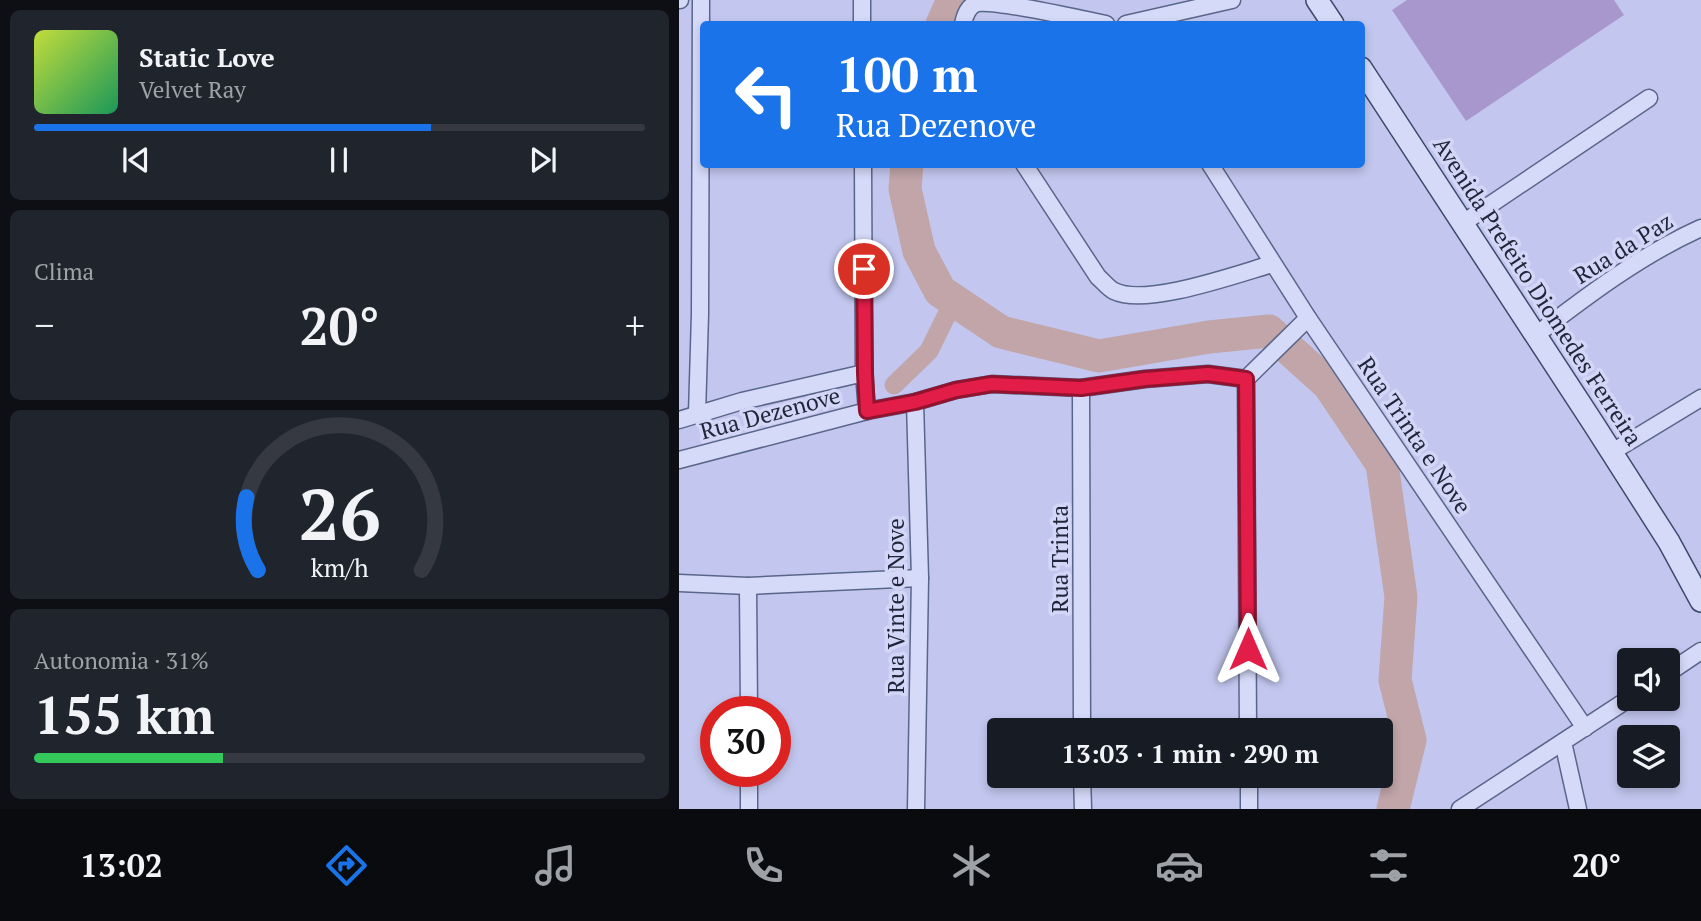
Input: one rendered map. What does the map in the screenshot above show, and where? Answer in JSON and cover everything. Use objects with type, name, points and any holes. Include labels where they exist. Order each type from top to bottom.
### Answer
[{"type":"street","points":[[701,0],[701,21]]},
{"type":"street","points":[[862,0],[862,21]]},
{"type":"street","points":[[964,21],[969,8],[978,2],[994,0],[1093,21]]},
{"type":"street","points":[[1139,21],[1232,0]]},
{"type":"street","points":[[1317,0],[1331,21]]},
{"type":"street","name":"Avenida Prefeito Diomedes Ferreira","points":[[1365,74],[1612,452],[1669,542],[1701,601]]},
{"type":"street","points":[[1463,223],[1649,98]]},
{"type":"street","points":[[697,414],[700,168]]},
{"type":"street","points":[[863,168],[867,411]]},
{"type":"street","points":[[1027,168],[1098,277],[1112,291],[1126,295],[1165,294],[1272,264]]},
{"type":"street","name":"Rua Trinta e Nove","points":[[1212,168],[1272,264],[1585,728]]},
{"type":"street","name":"Rua da Paz","points":[[1536,335],[1596,289],[1701,228]]},
{"type":"street","points":[[1248,718],[1246,379],[1308,318]]},
{"type":"street","points":[[679,420],[742,401],[865,373]]},
{"type":"street","name":"Rua Dezenove","points":[[679,460],[867,411],[992,384],[1081,388],[1208,374],[1246,379]]},
{"type":"street","name":"Rua Trinta","points":[[1081,388],[1082,718]]},
{"type":"street","points":[[1612,452],[1701,398]]},
{"type":"street","name":"Rua Vinte e Nove","points":[[915,402],[920,578],[916,809]]},
{"type":"street","points":[[679,583],[748,586],[920,578]]},
{"type":"street","points":[[748,586],[749,696]]},
{"type":"street","points":[[1680,665],[1701,651]]},
{"type":"street","points":[[1460,809],[1617,707]]},
{"type":"street","points":[[1563,743],[1578,809]]},
{"type":"street","points":[[749,787],[749,809]]},
{"type":"street","points":[[1082,788],[1083,809]]},
{"type":"street","points":[[1249,788],[1249,809]]},
{"type":"shaded area","points":[[1407,0],[1614,0],[1624,15],[1466,121],[1392,10]]},
{"type":"waterway","points":[[943,21],[953,0]]},
{"type":"waterway","points":[[907,168],[905,189],[919,251],[940,291],[1001,332],[1099,356],[1209,337],[1269,331],[1329,385],[1382,464],[1401,597],[1395,680],[1410,740],[1393,809]]},
{"type":"waterway","points":[[894,385],[929,351],[954,300]]},
{"type":"route","points":[[864,269],[867,411],[992,384],[1081,388],[1208,374],[1246,379],[1248,649]]}]
